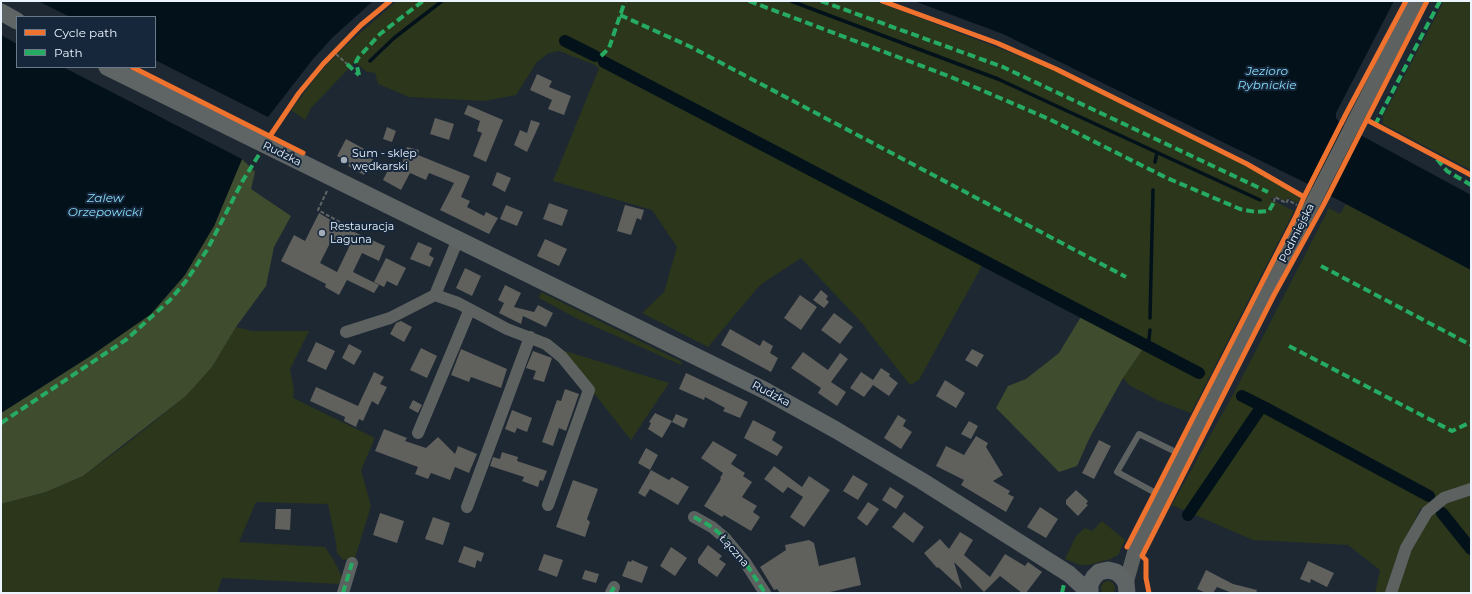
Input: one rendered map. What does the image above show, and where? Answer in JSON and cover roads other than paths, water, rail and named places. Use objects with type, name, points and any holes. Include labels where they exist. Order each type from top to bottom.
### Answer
[{"type":"main road","points":[[1,12],[16,20]]},
{"type":"main road","name":"Rudzka","points":[[110,68],[716,365],[830,426],[1069,574],[1090,593]]},
{"type":"main road","points":[[1090,593],[1091,583],[1103,572]]},
{"type":"main road","points":[[1069,574],[1103,572],[1119,574],[1127,590]]},
{"type":"street","name":"Podmiejska","points":[[1127,590],[1134,551],[1416,1]]},
{"type":"street","points":[[346,332],[390,318],[435,295],[458,239]]},
{"type":"street","points":[[435,295],[458,303],[469,311],[507,329],[546,344],[556,351],[589,390],[548,505]]},
{"type":"street","points":[[418,432],[469,311]]},
{"type":"street","points":[[467,507],[530,337]]},
{"type":"street","points":[[1391,593],[1408,542],[1426,512],[1444,498],[1471,489]]},
{"type":"street","name":"Łączna","points":[[694,517],[712,527],[725,538],[745,562],[765,593]]},
{"type":"street","name":"Podmiejska","points":[[1103,572],[1134,551]]},
{"type":"street","points":[[342,593],[352,563]]},
{"type":"lane","points":[[1163,497],[1117,472],[1139,434],[1184,456]]},
{"type":"water","points":[[38,1],[373,1],[333,37],[313,59],[268,117],[156,61],[156,16],[68,16]]},
{"type":"water","name":"Jezioro Rybnickie","points":[[914,1],[1394,1],[1336,113],[1336,118],[1342,125],[1471,195],[1471,270],[1308,184],[1003,34]]},
{"type":"water","name":"Zalew Orzepowicki","points":[[1,35],[16,43],[16,68],[65,68],[242,159],[214,226],[185,275],[151,314],[92,355],[1,413]]},
{"type":"waterway","points":[[370,61],[394,38],[442,1]]},
{"type":"waterway","points":[[791,1],[998,79],[1260,200]]},
{"type":"waterway","points":[[565,41],[595,56]]},
{"type":"waterway","points":[[604,62],[1199,373]]},
{"type":"waterway","points":[[1155,162],[1157,153]]},
{"type":"waterway","points":[[1150,318],[1153,190]]},
{"type":"waterway","points":[[1148,347],[1150,330]]},
{"type":"waterway","points":[[1242,396],[1262,406]]},
{"type":"waterway","points":[[1188,515],[1262,406],[1429,496]]},
{"type":"waterway","points":[[1442,513],[1471,549]]},
{"type":"place","name":"Sum - sklep wędkarski","points":[[344,160]]},
{"type":"place","name":"Restauracja Laguna","points":[[322,233]]}]
